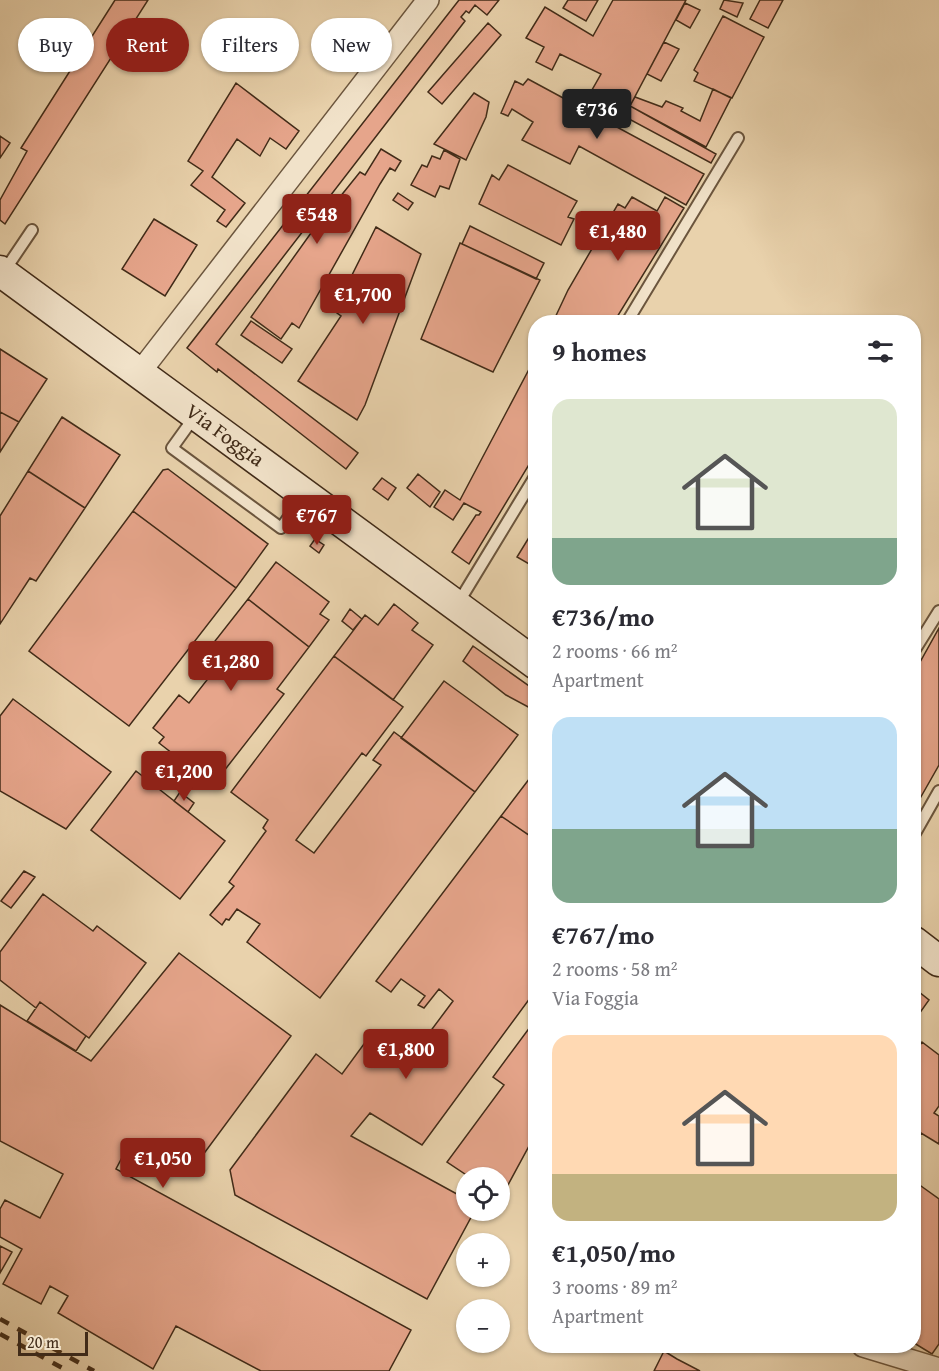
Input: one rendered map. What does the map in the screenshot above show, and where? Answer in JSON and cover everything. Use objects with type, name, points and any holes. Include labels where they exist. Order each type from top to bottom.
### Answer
[{"type":"main road","name":"Via Foggia","points":[[2,272],[528,658]]},
{"type":"main road","points":[[921,947],[939,961]]},
{"type":"street","points":[[140,372],[428,0]]},
{"type":"street","points":[[886,1353],[939,1369]]},
{"type":"lane","points":[[631,315],[738,138]]},
{"type":"lane","points":[[2,272],[32,230]]},
{"type":"lane","points":[[196,414],[172,448],[281,528],[306,494]]},
{"type":"lane","points":[[456,606],[528,487]]},
{"type":"lane","points":[[921,640],[939,611]]},
{"type":"lane","points":[[921,823],[939,791]]},
{"type":"building","points":[[115,0],[148,0],[137,18],[106,18],[106,66],[5,224],[0,220],[0,200],[27,151],[21,148],[69,72],[94,72],[94,33]]},
{"type":"building","points":[[459,0],[499,0],[487,15],[475,5],[469,13],[466,11],[461,17],[465,21],[216,344],[358,453],[346,469],[218,369],[217,372],[187,348]]},
{"type":"building","points":[[568,0],[598,0],[586,21],[563,8]]},
{"type":"building","points":[[613,0],[686,0],[630,106],[716,154],[711,163],[588,97],[601,74],[560,54],[552,70],[536,62],[544,47],[526,38],[545,7],[593,36]]},
{"type":"building","points":[[724,0],[743,3],[737,17],[720,9]]},
{"type":"building","points":[[760,0],[783,0],[768,28],[750,19]]},
{"type":"building","points":[[685,3],[700,10],[690,28],[676,20]]},
{"type":"building","points":[[723,16],[764,37],[732,98],[694,81],[698,73],[694,70]]},
{"type":"building","points":[[488,23],[501,35],[442,104],[428,92]]},
{"type":"building","points":[[664,42],[679,49],[661,81],[647,74]]},
{"type":"building","points":[[528,79],[704,174],[686,205],[579,146],[570,164],[522,140],[533,122],[512,109],[508,116],[501,113],[515,81],[523,85]]},
{"type":"building","points":[[236,83],[299,131],[286,149],[270,138],[260,156],[237,139],[212,177],[245,203],[226,227],[217,221],[225,210],[191,185],[203,171],[188,161]]},
{"type":"building","points":[[713,89],[731,98],[706,147],[630,106],[635,97],[662,107],[666,101],[683,108],[681,111],[700,121]]},
{"type":"building","points":[[474,93],[489,102],[486,117],[466,160],[434,144]]},
{"type":"building","points":[[0,136],[10,143],[0,158]]},
{"type":"building","points":[[381,149],[401,161],[395,171],[390,168],[380,184],[299,328],[292,323],[281,339],[251,317],[311,233],[360,172],[365,175]]},
{"type":"building","points":[[444,150],[460,159],[449,189],[440,186],[435,197],[411,185],[422,165],[427,167],[432,156],[440,159]]},
{"type":"building","points":[[508,165],[577,201],[568,217],[574,219],[561,245],[479,204],[492,175],[499,180]]},
{"type":"building","points":[[398,193],[413,203],[408,210],[393,200]]},
{"type":"building","points":[[632,197],[657,211],[665,197],[684,208],[618,315],[556,315],[568,290],[618,204],[625,208]]},
{"type":"building","points":[[154,219],[197,245],[165,296],[122,269]]},
{"type":"building","points":[[470,226],[544,263],[536,279],[462,244]]},
{"type":"building","points":[[376,227],[421,254],[365,405],[357,420],[298,381],[341,316],[337,313],[348,290],[346,287]]},
{"type":"building","points":[[460,243],[540,280],[493,372],[421,339]]},
{"type":"building","points":[[251,321],[292,349],[282,363],[241,335]]},
{"type":"building","points":[[0,349],[47,379],[19,422],[0,412]]},
{"type":"building","points":[[528,371],[528,466],[469,564],[452,552],[476,515],[481,512],[464,503],[453,520],[434,507],[445,490],[460,500]]},
{"type":"building","points":[[0,412],[19,422],[0,452]]},
{"type":"building","points":[[62,417],[120,455],[85,508],[28,471]]},
{"type":"building","points":[[168,469],[268,544],[236,588],[133,511],[163,470]]},
{"type":"building","points":[[28,471],[85,508],[36,581],[30,578],[0,624],[0,516]]},
{"type":"building","points":[[418,474],[440,492],[430,507],[407,488]]},
{"type":"building","points":[[382,478],[396,488],[388,500],[373,489]]},
{"type":"building","points":[[133,511],[236,588],[129,726],[29,651]]},
{"type":"building","points":[[315,539],[324,545],[319,553],[310,546]]},
{"type":"building","points":[[528,539],[528,563],[517,557]]},
{"type":"building","points":[[276,562],[329,602],[320,614],[329,620],[309,647],[248,599]]},
{"type":"building","points":[[248,599],[309,647],[277,689],[284,694],[213,785],[159,743],[164,737],[153,728],[179,695],[189,703],[207,680],[193,669]]},
{"type":"building","points":[[394,604],[418,623],[412,630],[433,645],[393,700],[334,656],[365,615],[378,625]]},
{"type":"building","points":[[350,609],[362,619],[353,630],[342,621]]},
{"type":"building","points":[[939,628],[939,765],[921,797],[921,660]]},
{"type":"building","points":[[473,646],[528,685],[528,707],[506,695],[463,661]]},
{"type":"building","points":[[334,656],[403,707],[366,756],[362,753],[296,840],[314,853],[381,765],[373,760],[394,732],[475,792],[320,998],[247,942],[260,924],[237,909],[222,925],[210,915],[234,886],[229,882],[266,831],[263,828],[268,820],[231,792]]},
{"type":"building","points":[[444,681],[518,735],[475,792],[401,738]]},
{"type":"building","points":[[13,699],[111,772],[66,829],[0,791],[0,716]]},
{"type":"building","points":[[136,771],[225,841],[180,899],[91,830]]},
{"type":"building","points":[[528,781],[528,835],[501,816]]},
{"type":"building","points":[[180,792],[194,803],[188,812],[174,801]]},
{"type":"building","points":[[501,816],[528,835],[528,1001],[422,1145],[370,1113],[351,1136],[456,1194],[456,1221],[469,1221],[463,1233],[456,1233],[456,1245],[427,1299],[235,1195],[230,1170],[316,1054],[342,1074],[372,1033],[409,1060],[453,1001],[439,989],[424,1008],[418,1005],[425,996],[401,979],[391,992],[376,981]]},
{"type":"building","points":[[24,871],[35,877],[11,908],[1,901]]},
{"type":"building","points":[[43,894],[93,931],[97,926],[146,963],[89,1038],[40,1002],[36,1008],[0,980],[0,952]]},
{"type":"building","points":[[179,953],[291,1036],[191,1171],[160,1154],[157,1160],[163,1163],[159,1169],[125,1152],[116,1169],[411,1330],[389,1371],[261,1371],[176,1326],[153,1369],[58,1313],[68,1296],[50,1286],[41,1304],[3,1284],[22,1249],[0,1237],[0,1209],[5,1200],[40,1218],[63,1174],[0,1141],[0,1005],[91,1061]]},
{"type":"building","points":[[921,994],[929,1000],[921,1011]]},
{"type":"building","points":[[40,1002],[86,1036],[76,1051],[27,1021]]},
{"type":"building","points":[[528,1030],[528,1148],[510,1181],[510,1167],[456,1168],[447,1162],[504,1085],[493,1077]]},
{"type":"building","points":[[922,1042],[939,1055],[939,1106],[934,1113],[939,1116],[939,1144],[921,1133]]},
{"type":"building","points":[[921,1186],[939,1199],[939,1344],[932,1354],[921,1347]]},
{"type":"building","points":[[0,1246],[12,1252],[0,1273]]},
{"type":"building","points":[[663,1353],[667,1353],[700,1371],[654,1371]]},
{"type":"railway","points":[[0,1319],[94,1371]]},
{"type":"railway","points":[[0,1334],[68,1371]]}]
